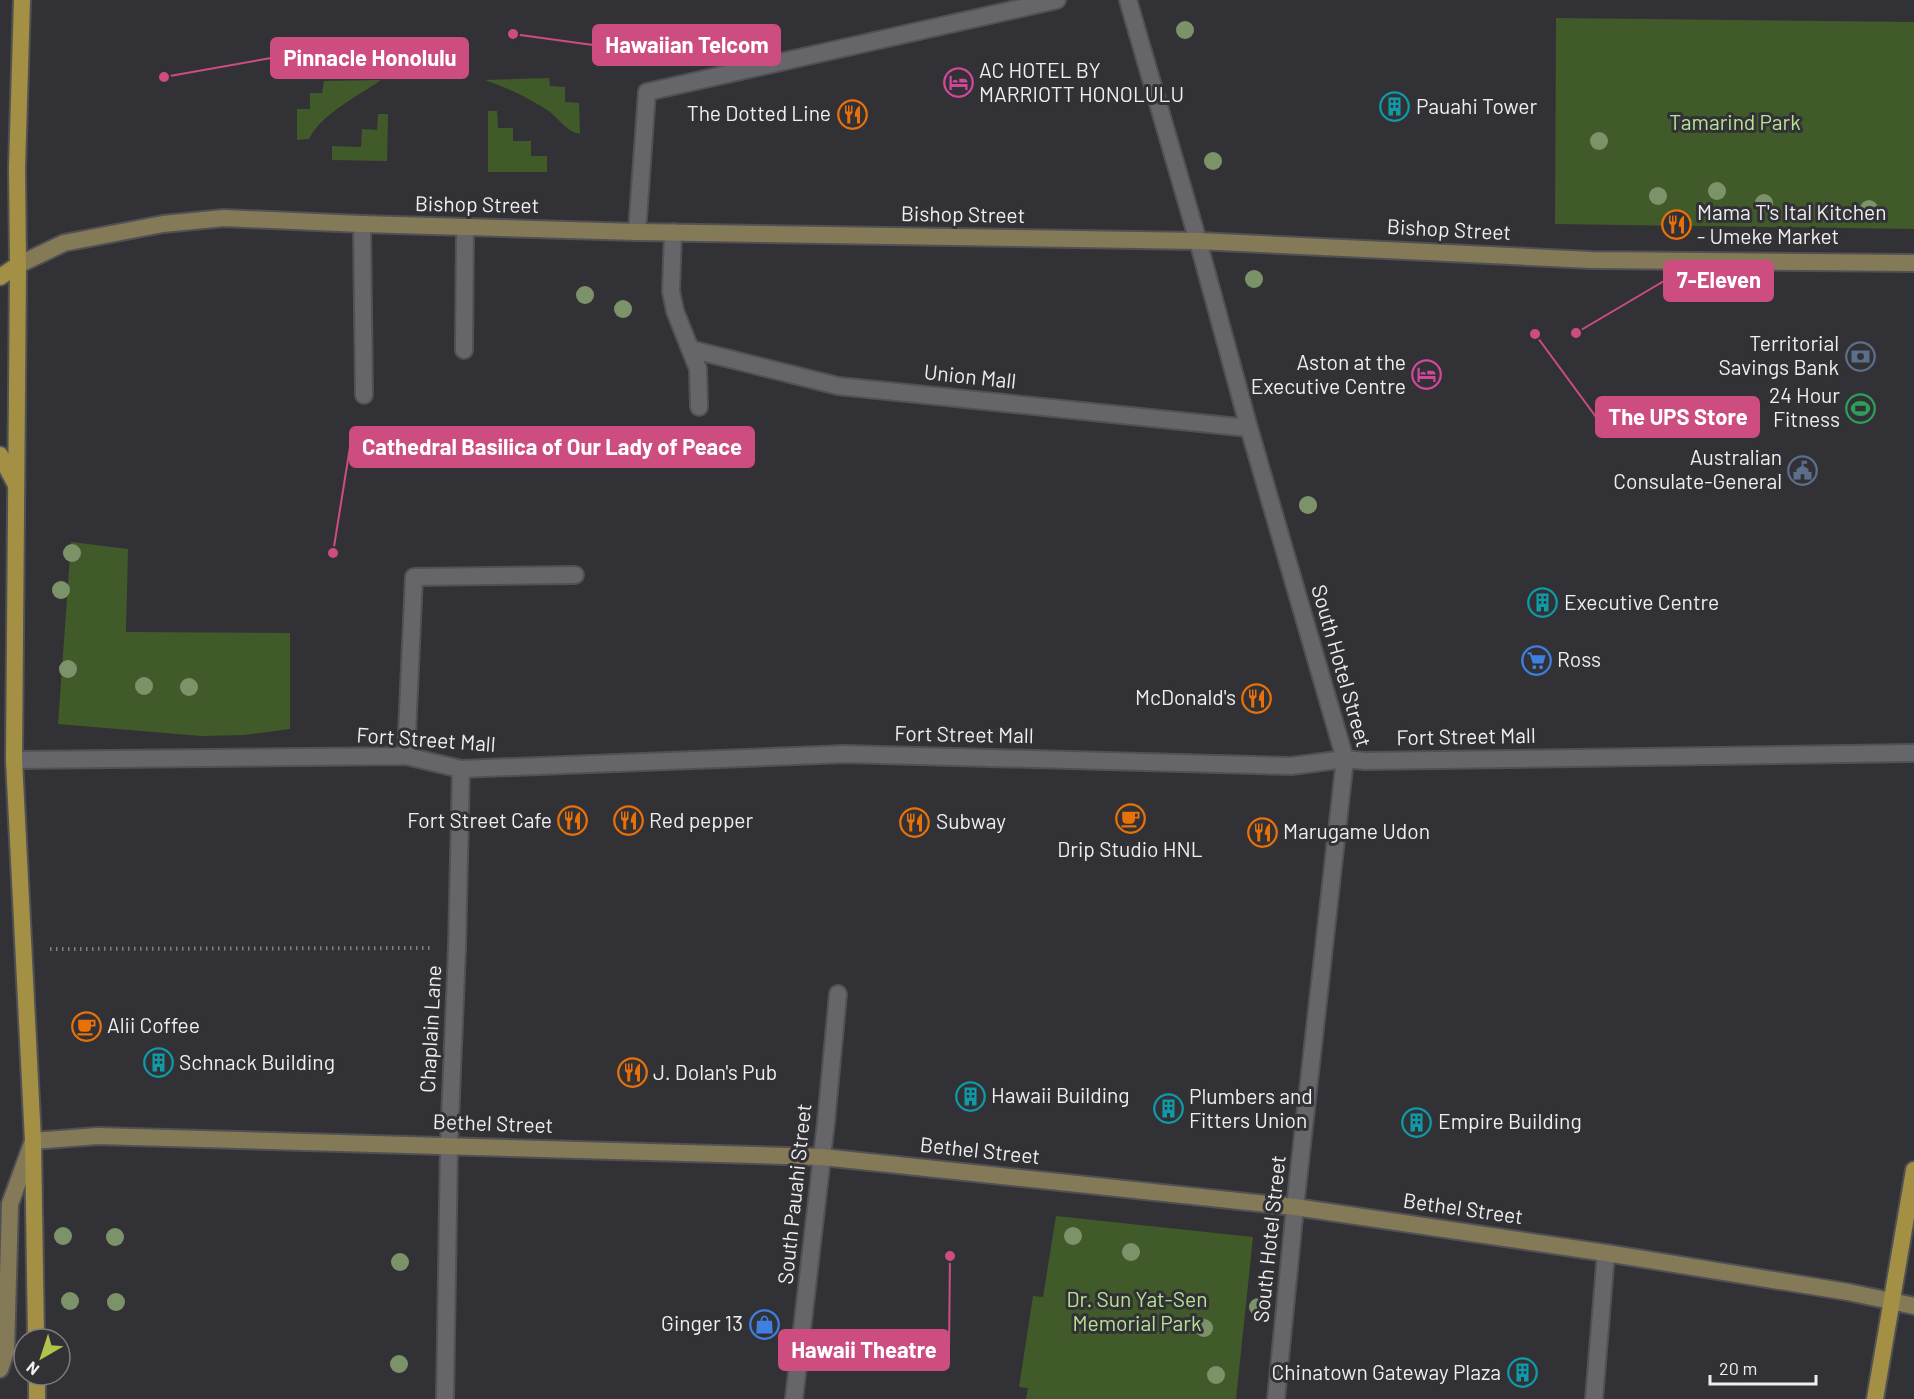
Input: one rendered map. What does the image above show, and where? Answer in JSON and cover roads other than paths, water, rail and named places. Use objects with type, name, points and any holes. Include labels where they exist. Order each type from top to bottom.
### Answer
[{"type":"main road","points":[[22,0],[17,179],[17,485],[7,759],[23,949],[33,1141],[36,1327]]},
{"type":"main road","name":"Bishop Street","points":[[18,266],[64,243],[163,224],[224,218],[362,225],[637,232],[1198,241],[1591,260],[1914,263]]},
{"type":"main road","points":[[0,266],[18,266]]},
{"type":"main road","points":[[0,277],[18,266]]},
{"type":"main road","points":[[0,455],[17,485]]},
{"type":"main road","name":"Bethel Street","points":[[33,1141],[98,1136],[822,1157],[1295,1207],[1606,1253],[1848,1292],[1914,1306]]},
{"type":"main road","points":[[0,1369],[6,1351],[10,1204],[33,1141]]},
{"type":"main road","points":[[1875,1399],[1914,1170]]},
{"type":"street","points":[[637,232],[647,92],[1057,0]]},
{"type":"street","name":"South Hotel Street","points":[[1128,0],[1345,759],[1276,1399]]},
{"type":"street","points":[[362,225],[364,395]]},
{"type":"street","points":[[464,350],[465,227]]},
{"type":"street","points":[[674,232],[671,291],[675,311],[698,369],[699,407]]},
{"type":"street","name":"Union Mall","points":[[690,350],[838,386],[1249,428]]},
{"type":"street","points":[[406,756],[414,577],[575,575]]},
{"type":"street","name":"Fort Street Mall","points":[[7,759],[406,756],[461,769],[845,754],[1291,766],[1345,759],[1365,761],[1913,753]]},
{"type":"street","name":"Chaplain Lane","points":[[445,1399],[449,1145],[458,948],[461,769]]},
{"type":"street","name":"South Pauahi Street","points":[[794,1399],[838,994]]},
{"type":"street","points":[[1594,1399],[1606,1253]]},
{"type":"place","name":"Hawaiian Telcom","points":[[513,34]]},
{"type":"place","name":"Pinnacle Honolulu","points":[[164,77]]},
{"type":"place","name":"AC HOTEL BY MARRIOTT HONOLULU","points":[[958,83]]},
{"type":"place","name":"Pauahi Tower","points":[[1395,107]]},
{"type":"place","name":"The Dotted Line","points":[[852,114]]},
{"type":"place","name":"Mama T's Ital Kitchen - Umeke Market","points":[[1676,225]]},
{"type":"place","name":"7-Eleven","points":[[1576,333]]},
{"type":"place","name":"The UPS Store","points":[[1535,334]]},
{"type":"place","name":"Territorial Savings Bank","points":[[1860,356]]},
{"type":"place","name":"Aston at the Executive Centre","points":[[1427,375]]},
{"type":"place","name":"24 Hour Fitness","points":[[1861,408]]},
{"type":"place","name":"Australian Consulate-General","points":[[1803,470]]},
{"type":"place","name":"Cathedral Basilica of Our Lady of Peace","points":[[333,553]]},
{"type":"place","name":"Executive Centre","points":[[1543,603]]},
{"type":"place","name":"Ross","points":[[1536,660]]},
{"type":"place","name":"McDonald's","points":[[1257,698]]},
{"type":"place","name":"Drip Studio HNL","points":[[1130,819]]},
{"type":"place","name":"Fort Street Cafe","points":[[573,821]]},
{"type":"place","name":"Red pepper","points":[[628,821]]},
{"type":"place","name":"Subway","points":[[915,822]]},
{"type":"place","name":"Marugame Udon","points":[[1262,832]]},
{"type":"place","name":"Alii Coffee","points":[[86,1026]]},
{"type":"place","name":"Schnack Building","points":[[158,1063]]},
{"type":"place","name":"J. Dolan's Pub","points":[[632,1073]]},
{"type":"place","name":"Hawaii Building","points":[[970,1096]]},
{"type":"place","name":"Plumbers and Fitters Union","points":[[1168,1109]]},
{"type":"place","name":"Empire Building","points":[[1417,1122]]},
{"type":"place","name":"Hawaii Theatre","points":[[950,1256]]},
{"type":"place","name":"Ginger 13","points":[[764,1324]]},
{"type":"place","name":"Chinatown Gateway Plaza","points":[[1522,1373]]},
{"type":"park label","name":"Tamarind Park","points":[[1735,123]]},
{"type":"park label","name":"Dr. Sun Yat-Sen Memorial Park","points":[[1137,1312]]}]
